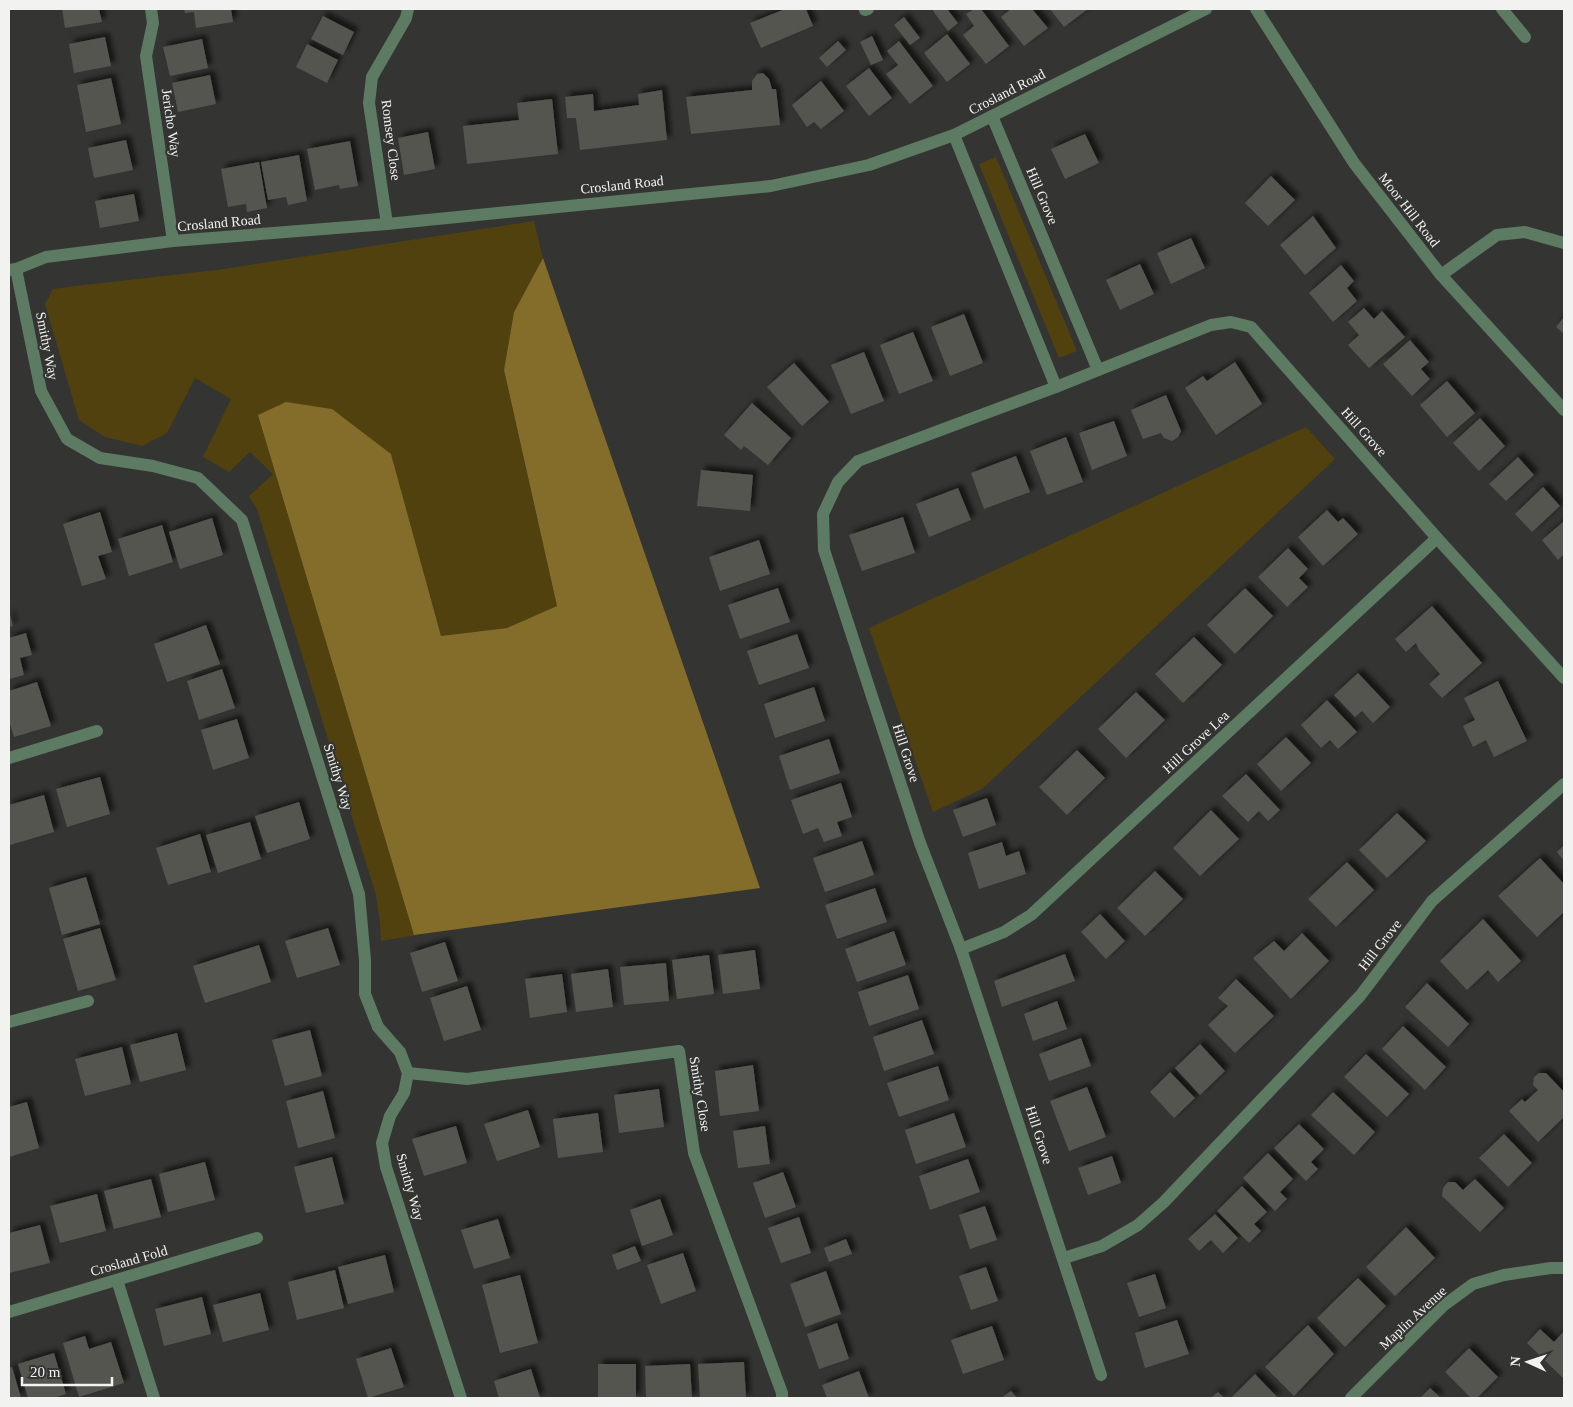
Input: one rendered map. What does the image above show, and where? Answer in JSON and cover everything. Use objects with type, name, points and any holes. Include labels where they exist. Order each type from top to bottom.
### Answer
[{"type":"street","name":"Jericho Way","points":[[151,9],[153,23],[146,56],[173,242]]},
{"type":"street","name":"Romsey Close","points":[[388,224],[369,104],[372,77],[406,18],[408,9]]},
{"type":"street","name":"Crosland Road","points":[[13,270],[46,257],[173,242],[388,224],[771,186],[869,166],[954,135],[1206,9]]},
{"type":"street","name":"Moor Hill Road","points":[[1256,9],[1354,163],[1441,275],[1564,410]]},
{"type":"street","points":[[1502,9],[1525,37]]},
{"type":"street","name":"Hill Grove","points":[[992,116],[1098,370]]},
{"type":"street","points":[[954,135],[1056,387]]},
{"type":"street","points":[[1441,275],[1498,235],[1525,232],[1564,242]]},
{"type":"street","name":"Smithy Way","points":[[13,270],[41,391],[67,439],[100,458],[153,466],[198,478],[242,520],[359,894],[365,960],[365,994],[378,1027],[400,1052],[408,1073],[404,1093],[390,1116],[382,1143],[386,1167],[460,1398]]},
{"type":"street","name":"Hill Grove","points":[[1101,1375],[961,949],[920,843],[824,550],[823,514],[838,482],[858,460],[1056,387],[1211,325],[1231,322],[1251,327],[1437,538],[1564,678]]},
{"type":"street","name":"Hill Grove Lea","points":[[961,949],[1004,932],[1031,915],[1437,538]]},
{"type":"street","points":[[9,758],[97,731]]},
{"type":"street","name":"Hill Grove","points":[[1064,1258],[1102,1246],[1138,1225],[1164,1202],[1360,996],[1432,901],[1564,784]]},
{"type":"street","points":[[9,1022],[88,1001]]},
{"type":"street","name":"Smithy Close","points":[[408,1073],[467,1079],[679,1051],[694,1153],[782,1393],[782,1398]]},
{"type":"street","name":"Crosland Fold","points":[[9,1312],[258,1238]]},
{"type":"street","name":"Maplin Avenue","points":[[1351,1398],[1443,1306],[1473,1284],[1504,1274],[1564,1268]]},
{"type":"street","points":[[117,1280],[154,1398]]},
{"type":"shaded area","points":[[996,157],[1077,351],[1059,358],[979,164]]},
{"type":"shaded area","points":[[534,221],[543,258],[514,312],[504,370],[557,606],[507,628],[441,636],[391,454],[418,935],[381,941],[376,895],[257,509],[249,496],[273,474],[250,452],[229,472],[203,457],[231,399],[195,378],[167,433],[142,446],[105,437],[79,420],[45,304],[53,289],[217,270]]},
{"type":"shaded area","points":[[543,258],[760,888],[414,935],[258,415],[286,402],[332,409],[391,454],[441,636],[507,628],[557,606],[504,370],[514,312]]},
{"type":"shaded area","points":[[1306,427],[1335,459],[982,789],[933,812],[869,628]]},
{"type":"building","points":[[62,9],[99,9],[102,22],[65,28]]},
{"type":"building","points":[[184,9],[231,9],[233,22],[196,28],[194,12],[185,13]]},
{"type":"building","points":[[785,9],[806,9],[813,26],[761,48],[750,23]]},
{"type":"building","points":[[935,9],[947,9],[958,23],[948,31],[933,11]]},
{"type":"building","points":[[974,9],[981,9],[1009,46],[986,64],[963,35],[974,26],[966,14]]},
{"type":"building","points":[[1011,9],[1032,9],[1048,28],[1024,46],[1001,17]]},
{"type":"building","points":[[1050,9],[1088,9],[1064,27]]},
{"type":"building","points":[[323,16],[354,32],[343,55],[311,39]]},
{"type":"building","points":[[904,17],[920,38],[910,45],[894,25]]},
{"type":"building","points":[[947,34],[970,64],[947,82],[924,53]]},
{"type":"building","points":[[872,36],[883,60],[871,65],[860,42]]},
{"type":"building","points":[[105,37],[111,66],[74,73],[69,44]]},
{"type":"building","points":[[202,39],[208,68],[170,76],[163,47]]},
{"type":"building","points":[[838,41],[846,50],[827,67],[819,58]]},
{"type":"building","points":[[899,41],[933,86],[910,104],[886,74],[898,65],[887,51]]},
{"type":"building","points":[[307,44],[338,60],[327,83],[296,67]]},
{"type":"building","points":[[869,68],[892,98],[869,116],[846,86]]},
{"type":"building","points":[[763,73],[769,79],[772,89],[776,89],[780,125],[691,134],[686,97],[752,90],[752,81],[757,74]]},
{"type":"building","points":[[210,75],[216,104],[178,112],[172,83]]},
{"type":"building","points":[[111,78],[121,124],[86,132],[77,85]]},
{"type":"building","points":[[821,81],[844,111],[821,129],[814,122],[807,127],[792,105]]},
{"type":"building","points":[[662,90],[667,140],[580,150],[576,118],[567,118],[565,97],[593,94],[594,111],[639,105],[638,94]]},
{"type":"building","points":[[552,99],[558,154],[467,164],[463,126],[519,120],[517,103]]},
{"type":"building","points":[[428,132],[435,169],[404,175],[398,138]]},
{"type":"building","points":[[1085,134],[1099,163],[1065,179],[1051,149]]},
{"type":"building","points":[[126,140],[133,170],[94,178],[88,148]]},
{"type":"building","points":[[350,141],[358,186],[340,189],[339,185],[315,190],[307,149]]},
{"type":"building","points":[[299,155],[307,201],[288,205],[286,197],[268,200],[261,162]]},
{"type":"building","points":[[259,162],[267,208],[247,212],[246,204],[228,207],[221,169]]},
{"type":"building","points":[[1271,176],[1295,200],[1268,226],[1245,203]]},
{"type":"building","points":[[134,194],[139,221],[100,228],[95,201]]},
{"type":"building","points":[[1313,216],[1336,248],[1305,275],[1280,245]]},
{"type":"building","points":[[1191,238],[1205,268],[1171,284],[1157,253]]},
{"type":"building","points":[[1140,264],[1154,294],[1120,310],[1106,280]]},
{"type":"building","points":[[1341,265],[1354,281],[1347,288],[1357,301],[1333,322],[1309,293]]},
{"type":"building","points":[[1364,308],[1374,319],[1382,311],[1405,337],[1369,368],[1348,345],[1359,335],[1348,322]]},
{"type":"building","points":[[964,314],[983,363],[950,376],[931,327]]},
{"type":"building","points":[[1564,317],[1564,334],[1556,327]]},
{"type":"building","points":[[913,332],[933,381],[899,394],[880,345]]},
{"type":"building","points":[[1410,340],[1429,362],[1421,369],[1430,379],[1412,396],[1383,364]]},
{"type":"building","points":[[864,352],[884,401],[851,414],[831,365]]},
{"type":"building","points":[[1235,362],[1262,404],[1216,435],[1185,388],[1203,376],[1207,381]]},
{"type":"building","points":[[794,363],[829,402],[802,426],[767,387]]},
{"type":"building","points":[[1447,381],[1475,413],[1447,437],[1420,405]]},
{"type":"building","points":[[1166,395],[1181,431],[1178,437],[1172,441],[1164,438],[1161,433],[1143,439],[1131,410]]},
{"type":"building","points":[[752,403],[791,438],[768,465],[744,446],[741,450],[724,435]]},
{"type":"building","points":[[1480,418],[1505,446],[1479,471],[1453,443]]},
{"type":"building","points":[[1114,421],[1127,456],[1092,470],[1079,433]]},
{"type":"building","points":[[1066,437],[1083,482],[1047,495],[1030,451]]},
{"type":"building","points":[[1016,456],[1030,492],[984,509],[971,473]]},
{"type":"building","points":[[1518,457],[1534,475],[1506,501],[1489,484]]},
{"type":"building","points":[[701,470],[753,475],[750,511],[697,506]]},
{"type":"building","points":[[1543,487],[1560,506],[1532,532],[1515,514]]},
{"type":"building","points":[[958,488],[971,520],[929,537],[916,504]]},
{"type":"building","points":[[1327,510],[1338,522],[1343,518],[1358,534],[1323,566],[1298,537]]},
{"type":"building","points":[[100,512],[112,552],[98,556],[106,579],[82,586],[63,524]]},
{"type":"building","points":[[903,517],[915,553],[862,571],[849,535]]},
{"type":"building","points":[[212,518],[223,555],[180,569],[169,532]]},
{"type":"building","points":[[1564,521],[1564,554],[1558,560],[1542,540]]},
{"type":"building","points":[[162,525],[173,562],[129,576],[118,539]]},
{"type":"building","points":[[759,540],[770,574],[720,591],[709,557]]},
{"type":"building","points":[[1288,548],[1308,569],[1299,578],[1308,587],[1287,607],[1258,577]]},
{"type":"building","points":[[778,588],[790,622],[740,639],[728,605]]},
{"type":"building","points":[[1245,588],[1273,616],[1235,654],[1207,625]]},
{"type":"building","points":[[1432,606],[1482,663],[1442,698],[1429,684],[1440,674],[1419,650],[1416,643],[1406,652],[1395,639]]},
{"type":"building","points":[[9,611],[13,626],[9,627]]},
{"type":"building","points":[[206,625],[220,664],[167,682],[154,644]]},
{"type":"building","points":[[26,633],[32,655],[20,658],[24,675],[9,679],[9,638]]},
{"type":"building","points":[[797,634],[809,668],[759,685],[747,651]]},
{"type":"building","points":[[1194,637],[1222,665],[1183,703],[1155,674]]},
{"type":"building","points":[[222,669],[235,708],[199,720],[187,681]]},
{"type":"building","points":[[1358,673],[1390,707],[1373,723],[1362,711],[1355,717],[1334,695]]},
{"type":"building","points":[[1498,681],[1527,741],[1494,757],[1486,740],[1473,747],[1463,726],[1475,720],[1464,698]]},
{"type":"building","points":[[37,682],[51,726],[14,737],[9,721],[9,691]]},
{"type":"building","points":[[814,687],[825,721],[775,738],[764,704]]},
{"type":"building","points":[[1136,692],[1165,720],[1126,758],[1098,729]]},
{"type":"building","points":[[1327,700],[1357,732],[1338,749],[1330,740],[1321,748],[1301,725]]},
{"type":"building","points":[[237,719],[249,758],[213,770],[201,730]]},
{"type":"building","points":[[1286,737],[1311,763],[1281,791],[1257,764]]},
{"type":"building","points":[[829,739],[840,773],[790,790],[779,756]]},
{"type":"building","points":[[1077,750],[1105,778],[1067,815],[1039,787]]},
{"type":"building","points":[[1246,774],[1280,810],[1268,821],[1259,811],[1248,822],[1222,796]]},
{"type":"building","points":[[100,777],[110,814],[67,827],[56,789]]},
{"type":"building","points":[[841,783],[852,817],[837,822],[842,836],[824,842],[818,828],[803,834],[791,800]]},
{"type":"building","points":[[44,795],[54,832],[10,845],[9,805]]},
{"type":"building","points":[[987,798],[996,825],[963,837],[953,810]]},
{"type":"building","points":[[299,802],[310,839],[267,853],[255,816]]},
{"type":"building","points":[[1211,810],[1239,839],[1200,876],[1173,848]]},
{"type":"building","points":[[1397,813],[1426,841],[1387,878],[1359,850]]},
{"type":"building","points":[[250,822],[261,859],[218,873],[206,835]]},
{"type":"building","points":[[200,834],[211,872],[168,885],[156,848]]},
{"type":"building","points":[[862,841],[874,875],[825,892],[813,858]]},
{"type":"building","points":[[1002,842],[1006,856],[1019,851],[1026,874],[979,889],[968,853]]},
{"type":"building","points":[[1564,845],[1564,861],[1557,852]]},
{"type":"building","points":[[1540,858],[1564,884],[1564,912],[1537,937],[1498,896]]},
{"type":"building","points":[[1347,862],[1374,890],[1336,927],[1308,899]]},
{"type":"building","points":[[1155,871],[1183,899],[1145,936],[1117,908]]},
{"type":"building","points":[[86,877],[100,924],[62,935],[49,888]]},
{"type":"building","points":[[875,888],[887,922],[837,939],[825,905]]},
{"type":"building","points":[[1100,914],[1125,941],[1106,959],[1081,932]]},
{"type":"building","points":[[1483,919],[1521,961],[1498,982],[1488,970],[1467,990],[1440,961]]},
{"type":"building","points":[[100,928],[116,980],[78,991],[63,939]]},
{"type":"building","points":[[328,928],[340,965],[297,978],[285,941]]},
{"type":"building","points":[[894,931],[906,965],[857,982],[845,949]]},
{"type":"building","points":[[1302,933],[1329,961],[1291,999],[1253,958],[1274,941],[1284,951]]},
{"type":"building","points":[[445,942],[458,981],[422,992],[410,953]]},
{"type":"building","points":[[259,945],[271,982],[205,1003],[193,966]]},
{"type":"building","points":[[755,950],[760,989],[723,994],[718,955]]},
{"type":"building","points":[[1065,954],[1075,981],[1002,1007],[994,981]]},
{"type":"building","points":[[709,955],[714,994],[677,999],[672,960]]},
{"type":"building","points":[[666,963],[669,1001],[624,1005],[620,967]]},
{"type":"building","points":[[608,969],[613,1007],[576,1012],[571,974]]},
{"type":"building","points":[[562,974],[567,1012],[530,1018],[525,979]]},
{"type":"building","points":[[908,975],[919,1009],[869,1026],[858,992]]},
{"type":"building","points":[[1236,979],[1274,1016],[1235,1053],[1208,1025],[1228,1006],[1218,998]]},
{"type":"building","points":[[1427,983],[1469,1024],[1448,1047],[1405,1007]]},
{"type":"building","points":[[467,986],[481,1030],[444,1041],[430,998]]},
{"type":"building","points":[[1057,1001],[1067,1029],[1033,1041],[1024,1014]]},
{"type":"building","points":[[922,1020],[934,1054],[884,1071],[873,1037]]},
{"type":"building","points":[[1403,1026],[1446,1067],[1425,1090],[1382,1049]]},
{"type":"building","points":[[310,1030],[322,1076],[285,1086],[272,1040]]},
{"type":"building","points":[[177,1033],[186,1070],[140,1082],[130,1045]]},
{"type":"building","points":[[1081,1038],[1091,1066],[1049,1081],[1039,1054]]},
{"type":"building","points":[[1200,1044],[1225,1071],[1200,1095],[1175,1068]]},
{"type":"building","points":[[122,1047],[131,1084],[85,1096],[75,1059]]},
{"type":"building","points":[[1366,1054],[1409,1094],[1387,1117],[1344,1077]]},
{"type":"building","points":[[753,1065],[759,1111],[720,1116],[715,1071]]},
{"type":"building","points":[[938,1066],[949,1100],[899,1117],[887,1083]]},
{"type":"building","points":[[1170,1072],[1195,1098],[1174,1118],[1150,1092]]},
{"type":"building","points":[[1539,1073],[1546,1073],[1564,1092],[1564,1117],[1538,1142],[1509,1111],[1522,1099],[1525,1102],[1538,1090],[1533,1085],[1534,1077]]},
{"type":"building","points":[[1087,1087],[1106,1137],[1069,1151],[1050,1101]]},
{"type":"building","points":[[659,1089],[664,1127],[619,1133],[614,1095]]},
{"type":"building","points":[[323,1091],[335,1138],[298,1148],[286,1101]]},
{"type":"building","points":[[1333,1092],[1375,1132],[1354,1155],[1311,1115]]},
{"type":"building","points":[[27,1102],[39,1148],[9,1157],[9,1107]]},
{"type":"building","points":[[528,1110],[540,1147],[497,1161],[484,1124]]},
{"type":"building","points":[[598,1113],[603,1152],[558,1158],[553,1119]]},
{"type":"building","points":[[954,1113],[966,1147],[916,1164],[905,1130]]},
{"type":"building","points":[[1299,1124],[1324,1149],[1311,1162],[1318,1169],[1306,1181],[1274,1148]]},
{"type":"building","points":[[456,1126],[467,1163],[424,1176],[412,1139]]},
{"type":"building","points":[[765,1126],[770,1164],[738,1168],[733,1131]]},
{"type":"building","points":[[1504,1134],[1532,1163],[1508,1187],[1479,1158]]},
{"type":"building","points":[[1268,1153],[1293,1179],[1280,1192],[1287,1199],[1275,1211],[1243,1178]]},
{"type":"building","points":[[1112,1156],[1121,1183],[1088,1195],[1078,1168]]},
{"type":"building","points":[[332,1157],[344,1204],[306,1213],[294,1167]]},
{"type":"building","points":[[968,1159],[980,1192],[930,1210],[919,1176]]},
{"type":"building","points":[[205,1162],[215,1200],[168,1212],[159,1174]]},
{"type":"building","points":[[783,1172],[796,1207],[765,1218],[753,1183]]},
{"type":"building","points":[[151,1179],[161,1217],[114,1229],[104,1191]]},
{"type":"building","points":[[1475,1179],[1504,1208],[1480,1232],[1442,1196],[1443,1188],[1448,1182],[1455,1182],[1463,1190]]},
{"type":"building","points":[[1242,1186],[1267,1212],[1254,1224],[1261,1231],[1249,1243],[1217,1211]]},
{"type":"building","points":[[97,1194],[106,1231],[60,1243],[50,1206]]},
{"type":"building","points":[[660,1199],[673,1235],[642,1246],[630,1210]]},
{"type":"building","points":[[985,1206],[997,1240],[970,1249],[959,1215]]},
{"type":"building","points":[[1215,1214],[1238,1238],[1223,1253],[1211,1240],[1199,1251],[1188,1239]]},
{"type":"building","points":[[799,1217],[811,1253],[781,1263],[768,1228]]},
{"type":"building","points":[[498,1219],[510,1258],[474,1269],[461,1230]]},
{"type":"building","points":[[40,1225],[50,1263],[9,1273],[9,1233]]},
{"type":"building","points":[[1406,1227],[1435,1258],[1395,1296],[1366,1267]]},
{"type":"building","points":[[846,1239],[852,1254],[829,1262],[824,1248]]},
{"type":"building","points":[[635,1246],[641,1261],[617,1270],[612,1255]]},
{"type":"building","points":[[683,1253],[696,1291],[661,1304],[647,1265]]},
{"type":"building","points":[[385,1255],[394,1292],[348,1304],[338,1267]]},
{"type":"building","points":[[986,1267],[998,1301],[971,1310],[959,1276]]},
{"type":"building","points":[[335,1270],[344,1308],[297,1320],[288,1282]]},
{"type":"building","points":[[826,1271],[841,1314],[805,1327],[790,1284]]},
{"type":"building","points":[[1155,1274],[1166,1308],[1139,1317],[1127,1283]]},
{"type":"building","points":[[520,1275],[538,1343],[500,1353],[482,1285]]},
{"type":"building","points":[[1358,1278],[1386,1306],[1345,1347],[1317,1318]]},
{"type":"building","points":[[260,1293],[269,1330],[223,1342],[213,1305]]},
{"type":"building","points":[[202,1297],[211,1334],[164,1346],[155,1309]]},
{"type":"building","points":[[1177,1320],[1189,1354],[1145,1368],[1135,1333]]},
{"type":"building","points":[[837,1323],[849,1359],[819,1369],[807,1334]]},
{"type":"building","points":[[1308,1325],[1334,1354],[1294,1396],[1265,1367]]},
{"type":"building","points":[[992,1326],[1004,1360],[963,1374],[951,1340]]},
{"type":"building","points":[[1540,1329],[1554,1342],[1564,1331],[1564,1379],[1527,1343]]},
{"type":"building","points":[[85,1336],[89,1349],[111,1342],[124,1383],[79,1397],[63,1343]]},
{"type":"building","points":[[391,1348],[404,1387],[368,1398],[356,1359]]},
{"type":"building","points":[[1469,1348],[1498,1377],[1477,1398],[1471,1398],[1445,1372]]},
{"type":"building","points":[[54,1353],[66,1394],[53,1398],[28,1398],[18,1364]]},
{"type":"building","points":[[744,1362],[746,1398],[700,1398],[698,1364]]},
{"type":"building","points":[[598,1364],[636,1364],[636,1398],[598,1398]]},
{"type":"building","points":[[690,1364],[692,1398],[646,1398],[645,1366]]},
{"type":"building","points":[[12,1367],[21,1398],[9,1398],[9,1368]]},
{"type":"building","points":[[531,1369],[540,1398],[499,1398],[494,1381]]},
{"type":"building","points":[[859,1371],[869,1398],[827,1398],[822,1385]]},
{"type":"building","points":[[1255,1374],[1278,1398],[1231,1398]]},
{"type":"building","points":[[1430,1388],[1441,1398],[1420,1398]]},
{"type":"building","points":[[1011,1391],[1017,1398],[1001,1398]]},
{"type":"building","points":[[1218,1392],[1224,1398],[1211,1398]]}]
